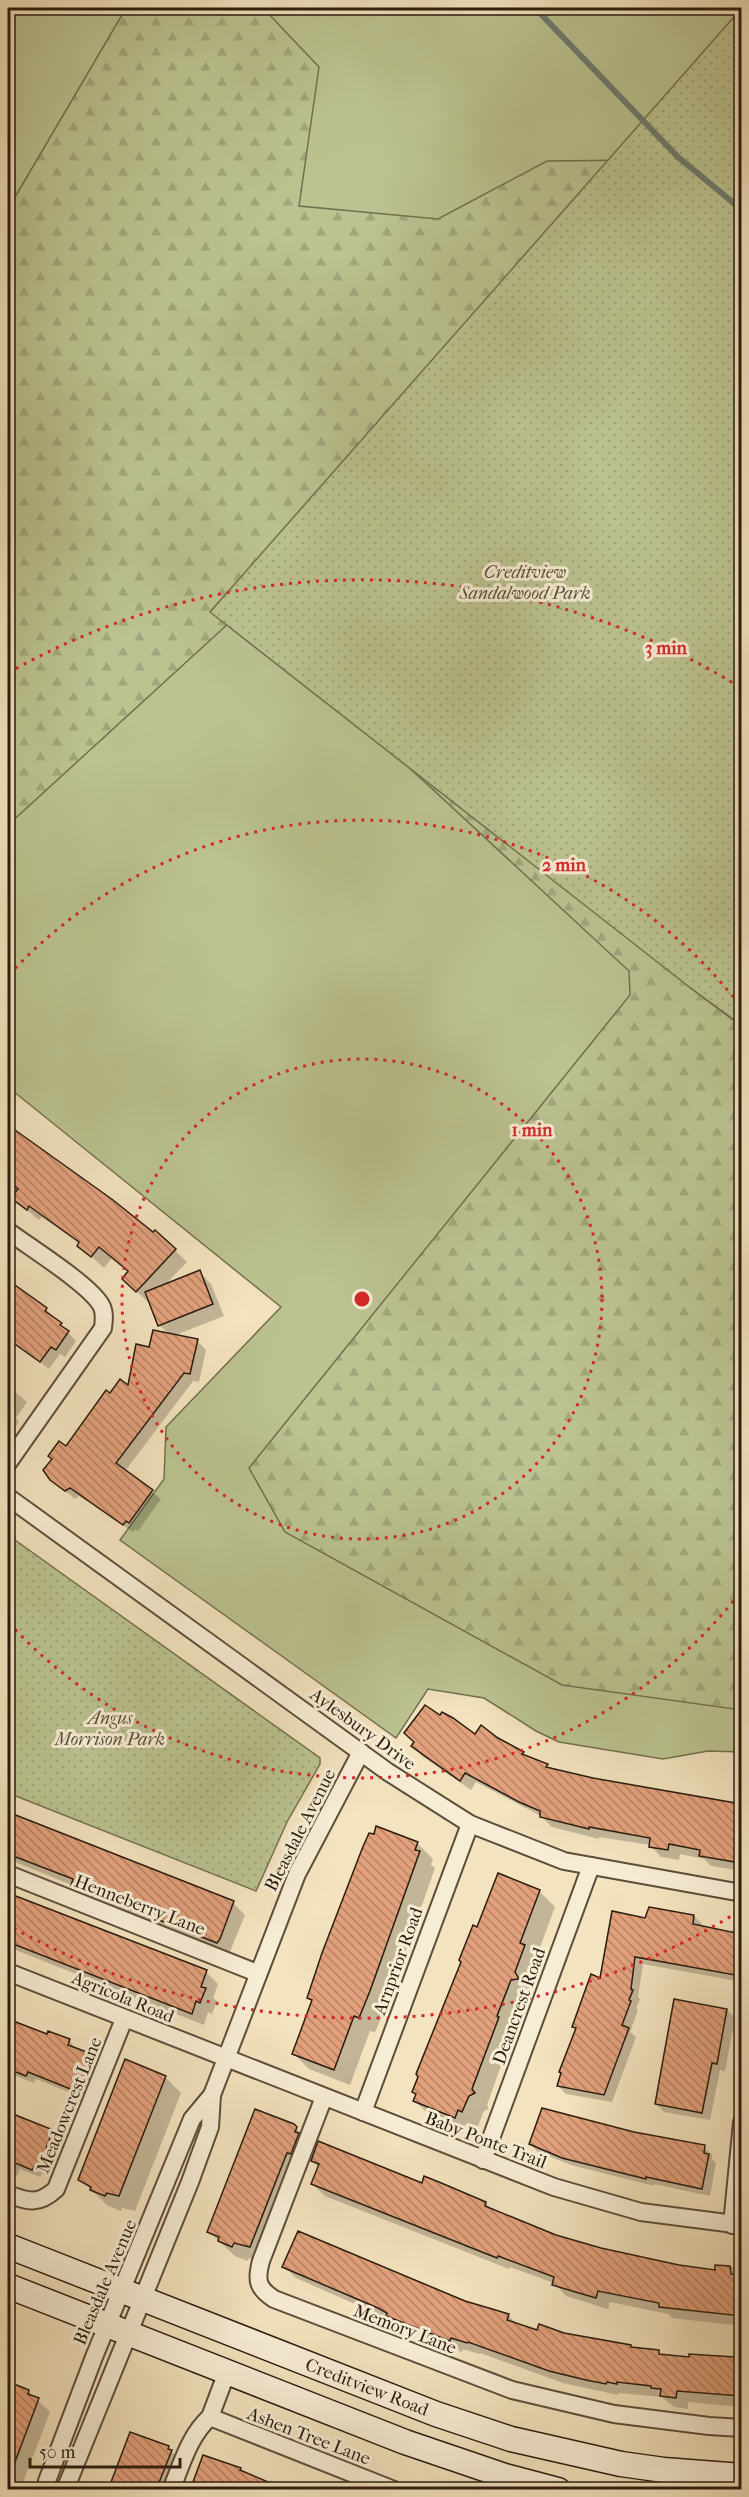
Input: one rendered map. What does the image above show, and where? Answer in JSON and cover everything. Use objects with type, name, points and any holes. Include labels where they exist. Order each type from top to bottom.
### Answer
[{"type":"main road","name":"Creditview Road","points":[[8,2246],[436,2414],[511,2439],[621,2464],[664,2470],[741,2475]]},
{"type":"main road","name":"Creditview Road","points":[[8,2286],[456,2461],[558,2490]]},
{"type":"street","points":[[8,1231],[83,1286],[100,1303],[104,1320],[103,1328],[8,1463]]},
{"type":"street","name":"Aylesbury Drive","points":[[8,1497],[388,1772],[470,1824],[564,1861],[741,1893]]},
{"type":"street","name":"Bleasdale Avenue","points":[[46,2490],[51,2471],[133,2296],[192,2119],[212,2095],[297,1874],[361,1752]]},
{"type":"street","name":"Arnprior Road","points":[[363,2112],[470,1824]]},
{"type":"street","name":"Deancrest Road","points":[[483,2160],[591,1866]]},
{"type":"street","name":"Henneberry Lane","points":[[8,1874],[257,1973]]},
{"type":"street","name":"Agricola Road","points":[[8,1972],[225,2058]]},
{"type":"street","name":"Meadowcrest Lane","points":[[8,2194],[36,2201],[46,2199],[56,2189],[124,2019]]},
{"type":"street","name":"Baby Ponte Trail","points":[[225,2058],[554,2187],[641,2212],[737,2225]]},
{"type":"street","name":"Memory Lane","points":[[324,2097],[261,2261],[257,2278],[263,2292],[296,2307],[512,2390],[614,2414],[741,2428]]},
{"type":"street","points":[[737,2225],[741,2122]]},
{"type":"street","name":"Bleasdale Avenue","points":[[65,2490],[118,2330]]},
{"type":"street","points":[[171,2490],[192,2440],[199,2427],[210,2417],[227,2372]]},
{"type":"street","name":"Ashen Tree Lane","points":[[210,2417],[394,2490]]},
{"type":"green space","points":[[8,8],[741,8],[688,986],[741,1025],[741,1752],[708,1751],[663,1759],[559,1742],[536,1731],[484,1698],[428,1689],[396,1738],[120,1540],[164,1479],[166,1427],[281,1307],[8,1087]]},
{"type":"green space","points":[[126,8],[263,8],[319,67],[299,206],[438,219],[547,161],[640,160],[688,986],[741,1026],[741,1710],[562,1685],[285,1532],[249,1468],[630,995],[629,971],[241,612],[8,825],[8,209]]},
{"type":"green space","name":"Creditview Sandalwood Park","points":[[741,9],[741,1025],[210,612]]},
{"type":"green space","name":"Angus Morrison Park","points":[[8,1535],[320,1758],[320,1764],[287,1822],[256,1891],[8,1793]]},
{"type":"building","points":[[8,1125],[113,1200],[153,1232],[155,1230],[176,1249],[136,1292],[122,1279],[128,1271],[99,1247],[91,1257],[77,1246],[79,1242],[29,1206],[27,1210],[11,1198],[18,1189],[8,1182]]},
{"type":"building","points":[[200,1270],[213,1304],[158,1326],[145,1292]]},
{"type":"building","points":[[8,1280],[47,1308],[45,1311],[69,1331],[56,1350],[51,1347],[40,1362],[8,1339]]},
{"type":"building","points":[[153,1330],[198,1339],[190,1374],[184,1373],[116,1463],[153,1490],[129,1523],[126,1521],[123,1525],[70,1488],[65,1491],[50,1480],[43,1470],[52,1459],[48,1456],[59,1441],[66,1446],[106,1390],[110,1393],[120,1379],[128,1385],[136,1344],[149,1347]]},
{"type":"building","points":[[425,1705],[440,1715],[442,1712],[453,1718],[475,1734],[481,1725],[498,1738],[524,1752],[522,1754],[548,1764],[546,1767],[593,1778],[741,1804],[741,1863],[699,1856],[700,1850],[669,1844],[668,1850],[649,1847],[650,1838],[589,1827],[589,1829],[540,1817],[540,1811],[465,1773],[460,1781],[411,1746],[414,1742],[404,1733]]},
{"type":"building","points":[[8,1812],[234,1901],[220,1939],[217,1943],[71,1885],[73,1879],[8,1854]]},
{"type":"building","points":[[376,1826],[418,1842],[415,1850],[420,1851],[370,1991],[359,2018],[354,2016],[334,2070],[292,2054],[312,2000],[307,1998],[322,1953],[362,1849],[369,1833],[374,1834]]},
{"type":"building","points":[[498,1873],[540,1890],[520,1943],[525,1945],[515,1972],[519,1979],[511,1980],[497,2016],[499,2017],[472,2089],[475,2093],[469,2096],[462,2112],[458,2110],[455,2118],[413,2101],[416,2094],[412,2092],[418,2077],[416,2074],[461,1962],[459,1960],[473,1925],[477,1927]]},
{"type":"building","points":[[8,1893],[207,1970],[201,1987],[206,1988],[200,2003],[196,2001],[192,2014],[8,1942]]},
{"type":"building","points":[[649,1907],[694,1915],[693,1924],[741,1934],[741,1967],[737,1966],[735,1975],[635,1957],[631,1989],[633,1990],[629,2000],[631,2001],[622,2025],[629,2028],[604,2095],[557,2086],[561,2073],[559,2072],[576,2028],[572,2027],[591,1974],[600,1978],[612,1911],[645,1918]]},
{"type":"building","points":[[674,1999],[727,2009],[717,2064],[712,2063],[702,2113],[655,2104]]},
{"type":"building","points":[[8,2019],[47,2034],[48,2031],[70,2039],[68,2045],[92,2054],[78,2092],[28,2072],[26,2076],[8,2069]]},
{"type":"building","points":[[125,2059],[166,2076],[119,2196],[107,2193],[105,2196],[90,2190],[91,2187],[78,2180]]},
{"type":"building","points":[[542,2108],[634,2132],[705,2145],[704,2153],[709,2154],[702,2189],[646,2177],[646,2179],[562,2158],[529,2144]]},
{"type":"building","points":[[255,2109],[294,2124],[297,2127],[295,2132],[299,2133],[291,2154],[287,2153],[250,2247],[234,2243],[232,2247],[218,2241],[219,2237],[207,2232]]},
{"type":"building","points":[[8,2112],[53,2130],[46,2148],[52,2150],[44,2171],[34,2167],[32,2170],[8,2160]]},
{"type":"building","points":[[318,2141],[422,2183],[424,2176],[486,2202],[485,2206],[556,2235],[601,2248],[679,2265],[715,2270],[715,2265],[730,2266],[731,2274],[741,2275],[741,2316],[659,2307],[659,2303],[598,2291],[596,2298],[552,2285],[554,2277],[498,2256],[497,2258],[311,2184],[319,2164],[311,2161]]},
{"type":"building","points":[[298,2231],[465,2301],[509,2314],[507,2320],[537,2330],[539,2324],[564,2333],[631,2345],[631,2347],[659,2350],[659,2354],[689,2357],[689,2354],[735,2357],[735,2360],[741,2360],[741,2396],[677,2391],[676,2398],[660,2396],[661,2389],[651,2388],[651,2386],[617,2382],[617,2384],[607,2382],[606,2384],[586,2380],[549,2371],[468,2342],[451,2338],[450,2341],[386,2316],[387,2313],[378,2308],[282,2267]]},
{"type":"building","points":[[14,2384],[29,2390],[28,2394],[39,2398],[9,2478],[8,2386],[12,2388]]},
{"type":"building","points":[[130,2432],[169,2446],[168,2449],[172,2450],[156,2490],[108,2490]]},
{"type":"building","points":[[203,2455],[241,2468],[240,2470],[287,2490],[190,2490]]},
{"type":"waterway","points":[[535,8],[678,157],[742,210]]}]
